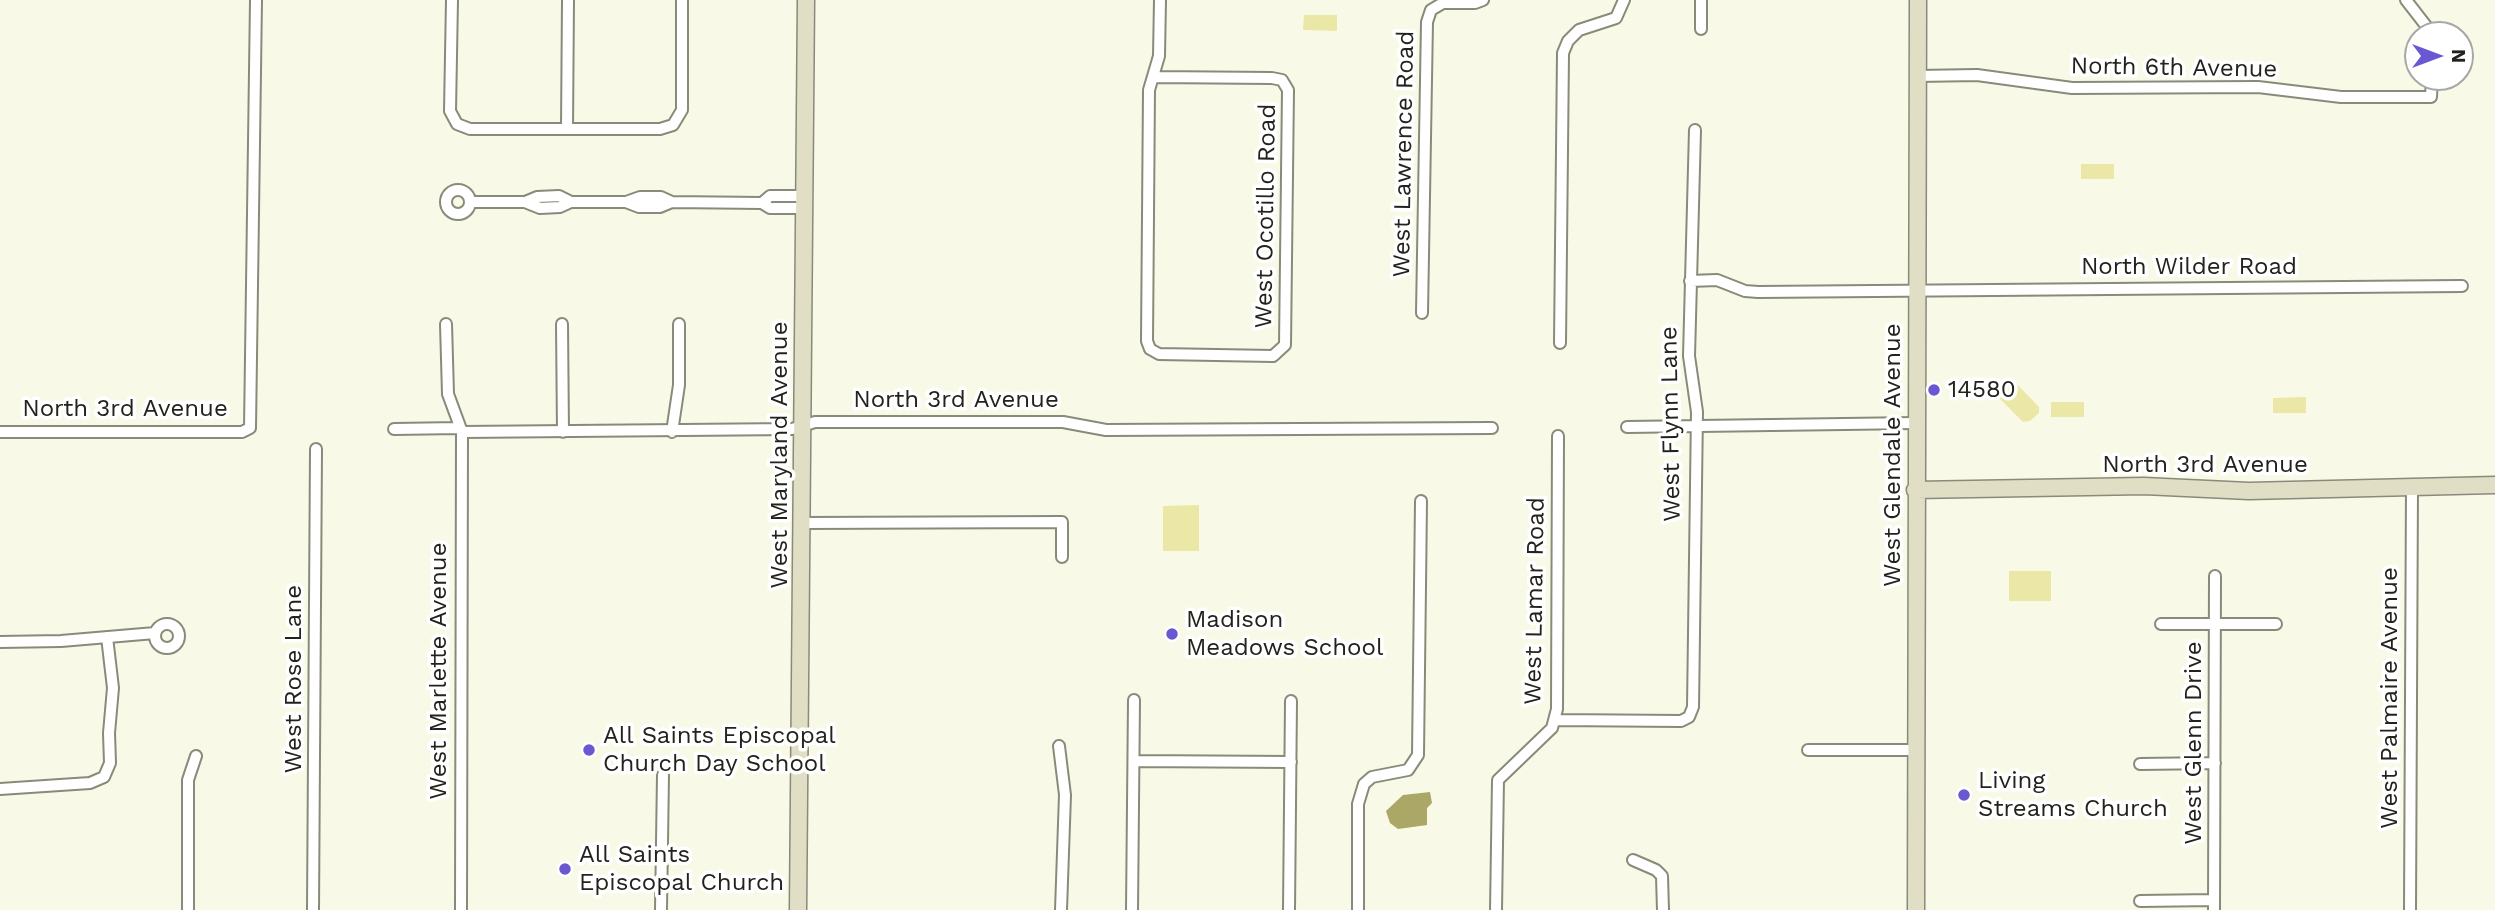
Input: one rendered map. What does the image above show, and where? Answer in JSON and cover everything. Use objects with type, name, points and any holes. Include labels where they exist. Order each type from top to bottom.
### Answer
[{"type":"street","name":"North 3rd Avenue","points":[[0,432],[242,432],[250,428],[256,0]]},
{"type":"street","points":[[452,0],[450,111],[459,125],[470,130],[660,129],[673,125],[682,110],[682,0]]},
{"type":"street","points":[[566,129],[568,0]]},
{"type":"street","name":"West Maryland Avenue","points":[[799,910],[806,0]]},
{"type":"street","points":[[1154,77],[1159,56],[1160,0]]},
{"type":"street","name":"West Lawrence Road","points":[[1422,313],[1427,22],[1431,10],[1443,3],[1475,3],[1483,0]]},
{"type":"street","points":[[1560,343],[1563,53],[1568,41],[1577,31],[1616,18],[1624,0]]},
{"type":"street","points":[[1701,29],[1702,0]]},
{"type":"street","name":"West Glendale Avenue","points":[[1916,910],[1918,0]]},
{"type":"street","points":[[2412,2],[2423,21]]},
{"type":"street","name":"North 6th Avenue","points":[[1917,76],[1976,75],[2072,88],[2258,87],[2342,97],[2431,97],[2431,91]]},
{"type":"street","name":"West Ocotillo Road","points":[[1154,77],[1282,80],[1288,90],[1285,345],[1281,352],[1273,356],[1159,354],[1150,349],[1147,341],[1149,90],[1154,77]]},
{"type":"street","name":"West Flynn Lane","points":[[1555,720],[1681,721],[1689,717],[1693,707],[1697,398],[1689,356],[1695,130]]},
{"type":"street","points":[[470,202],[525,202],[540,208],[560,207],[571,202],[626,202],[639,207],[660,207],[672,202],[762,203],[770,208],[804,202]]},
{"type":"street","name":"North Wilder Road","points":[[1690,281],[1717,280],[1745,291],[1758,292],[2462,286]]},
{"type":"street","name":"West Marlette Avenue","points":[[446,324],[448,394],[461,430],[461,910]]},
{"type":"street","points":[[562,324],[563,432]]},
{"type":"street","points":[[672,432],[679,385],[679,324]]},
{"type":"street","name":"North 3rd Avenue","points":[[394,429],[672,432],[802,426],[815,422],[1006,421],[1063,422],[1106,430],[1492,428]]},
{"type":"street","points":[[1627,427],[1916,423]]},
{"type":"street","name":"West Lamar Road","points":[[1496,910],[1498,780],[1549,731],[1555,720],[1558,436]]},
{"type":"street","name":"West Rose Lane","points":[[313,910],[316,449]]},
{"type":"street","name":"North 3rd Avenue","points":[[1915,490],[2144,486],[2249,491],[2495,485]]},
{"type":"street","name":"West Palmaire Avenue","points":[[2410,910],[2412,486]]},
{"type":"street","points":[[1358,910],[1358,804],[1364,784],[1372,777],[1408,769],[1418,755],[1421,501]]},
{"type":"street","points":[[802,523],[1062,522],[1062,557]]},
{"type":"street","name":"West Glenn Drive","points":[[2214,905],[2215,576]]},
{"type":"street","points":[[2161,624],[2276,624]]},
{"type":"street","points":[[0,642],[155,633]]},
{"type":"street","points":[[0,789],[92,783],[104,777],[110,765],[109,727],[113,688],[107,637]]},
{"type":"street","points":[[1132,910],[1134,700]]},
{"type":"street","points":[[1289,910],[1291,701]]},
{"type":"street","points":[[1059,746],[1065,795],[1060,910]]},
{"type":"street","points":[[1808,750],[1917,750]]},
{"type":"street","points":[[188,910],[188,780],[196,756]]},
{"type":"street","points":[[1133,761],[1291,762]]},
{"type":"street","points":[[2140,764],[2215,764]]},
{"type":"street","points":[[661,910],[663,775]]},
{"type":"street","points":[[1633,860],[1656,870],[1662,876],[1663,910]]},
{"type":"street","points":[[2140,901],[2214,905]]},
{"type":"shaded area","points":[[1304,15],[1337,15],[1337,31],[1303,30]]},
{"type":"shaded area","points":[[2081,164],[2114,164],[2114,179],[2081,179]]},
{"type":"shaded area","points":[[2006,379],[2012,379],[2039,407],[2039,413],[2030,421],[2023,422],[1997,396],[1997,389]]},
{"type":"shaded area","points":[[2306,397],[2306,413],[2273,413],[2273,398]]},
{"type":"shaded area","points":[[2051,402],[2084,402],[2084,417],[2051,417]]},
{"type":"shaded area","points":[[1199,505],[1199,551],[1163,551],[1163,506]]},
{"type":"shaded area","points":[[2009,571],[2051,571],[2051,601],[2009,601]]},
{"type":"shaded area","points":[[1430,792],[1432,803],[1427,808],[1427,825],[1398,829],[1390,823],[1386,811],[1403,795]]},
{"type":"place","name":"14580","points":[[1934,390]]},
{"type":"place","name":"Madison Meadows School","points":[[1172,634]]},
{"type":"place","name":"All Saints Episcopal Church Day School","points":[[589,750]]},
{"type":"place","name":"Living Streams Church","points":[[1964,795]]},
{"type":"place","name":"All Saints Episcopal Church","points":[[565,869]]}]
